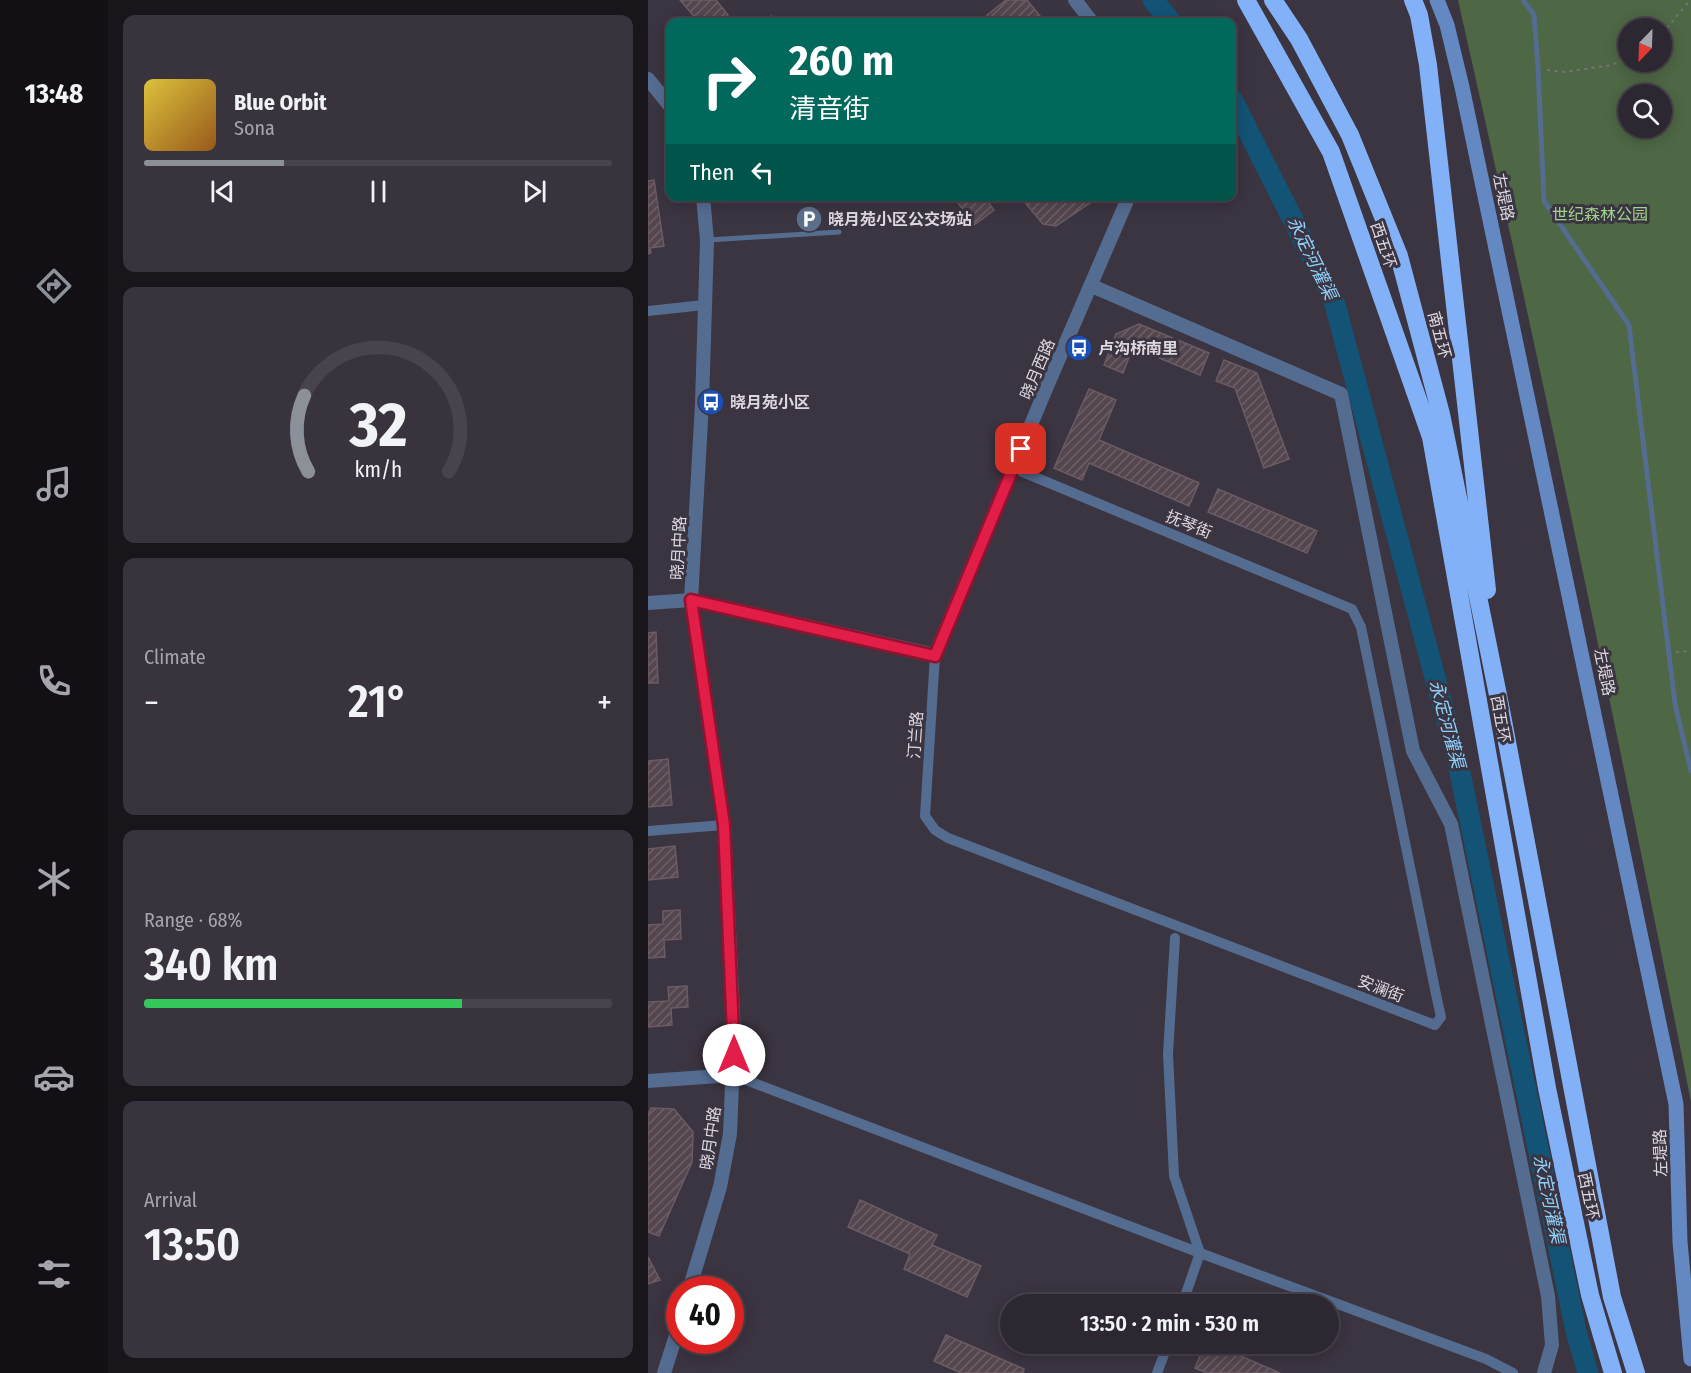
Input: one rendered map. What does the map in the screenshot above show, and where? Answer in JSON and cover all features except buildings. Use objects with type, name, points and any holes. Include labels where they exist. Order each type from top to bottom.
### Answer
[{"type":"highway","points":[[1232,0],[1296,88]]},
{"type":"highway","points":[[1246,0],[1296,88]]},
{"type":"highway","name":"南五环","points":[[1273,0],[1299,39],[1350,135],[1399,256],[1441,414],[1500,705]]},
{"type":"highway","points":[[1413,0],[1419,15],[1428,65],[1500,705]]},
{"type":"highway","name":"西五环","points":[[1296,88],[1331,152],[1431,436],[1547,1088],[1590,1295],[1613,1373]]},
{"type":"highway","name":"西五环","points":[[1500,705],[1612,1297],[1636,1373]]},
{"type":"main road","name":"左堤路","points":[[1437,0],[1447,25],[1464,98],[1676,1104],[1680,1242],[1691,1359]]},
{"type":"street","points":[[1075,0],[1089,18]]},
{"type":"street","points":[[648,79],[666,101]]},
{"type":"street","name":"晓月中路","points":[[693,1276],[720,1187],[730,1134],[734,1035],[724,825],[691,600],[702,403],[707,241],[703,201]]},
{"type":"street","name":"晓月西路","points":[[935,656],[1127,201]]},
{"type":"street","points":[[1092,286],[1341,394],[1413,751],[1451,824],[1548,1296],[1552,1345],[1544,1373]]},
{"type":"street","points":[[648,311],[704,305]]},
{"type":"street","name":"抚琴街","points":[[1013,468],[1352,609]]},
{"type":"street","points":[[648,603],[691,600],[935,656]]},
{"type":"street","name":"安澜街","points":[[925,816],[935,830],[948,838],[1435,1025],[1441,1017],[1361,627],[1352,609]]},
{"type":"street","name":"汀兰路","points":[[925,816],[935,656]]},
{"type":"street","points":[[648,831],[724,825]]},
{"type":"street","points":[[1175,938],[1168,1054],[1174,1176],[1200,1253],[1186,1294]]},
{"type":"street","points":[[648,1081],[733,1076],[1486,1359],[1512,1373]]},
{"type":"street","points":[[664,1373],[670,1354]]},
{"type":"street","points":[[1157,1373],[1164,1354]]},
{"type":"lane","points":[[1523,0],[1534,15],[1544,201],[1629,325],[1676,704],[1691,771]]},
{"type":"lane","points":[[707,241],[839,232]]},
{"type":"path","points":[[1672,22],[1690,0]]},
{"type":"path","points":[[1538,68],[1565,72],[1618,62]]},
{"type":"path","points":[[1669,652],[1691,651]]},
{"type":"green space","name":"世纪森林公园","points":[[1458,0],[1691,0],[1691,1102],[1578,550]]},
{"type":"waterway","name":"永定河灌渠","points":[[1153,0],[1168,18]]},
{"type":"waterway","name":"永定河灌渠","points":[[1236,107],[1334,301],[1458,763],[1576,1331],[1588,1373]]},
{"type":"place","name":"晓月苑小区公交场站","points":[[809,219]]},
{"type":"place","name":"卢沟桥南里","points":[[1079,348]]},
{"type":"place","name":"晓月苑小区","points":[[711,402]]},
{"type":"route","points":[[734,1055],[724,825],[691,600],[935,656],[1021,449]]}]
